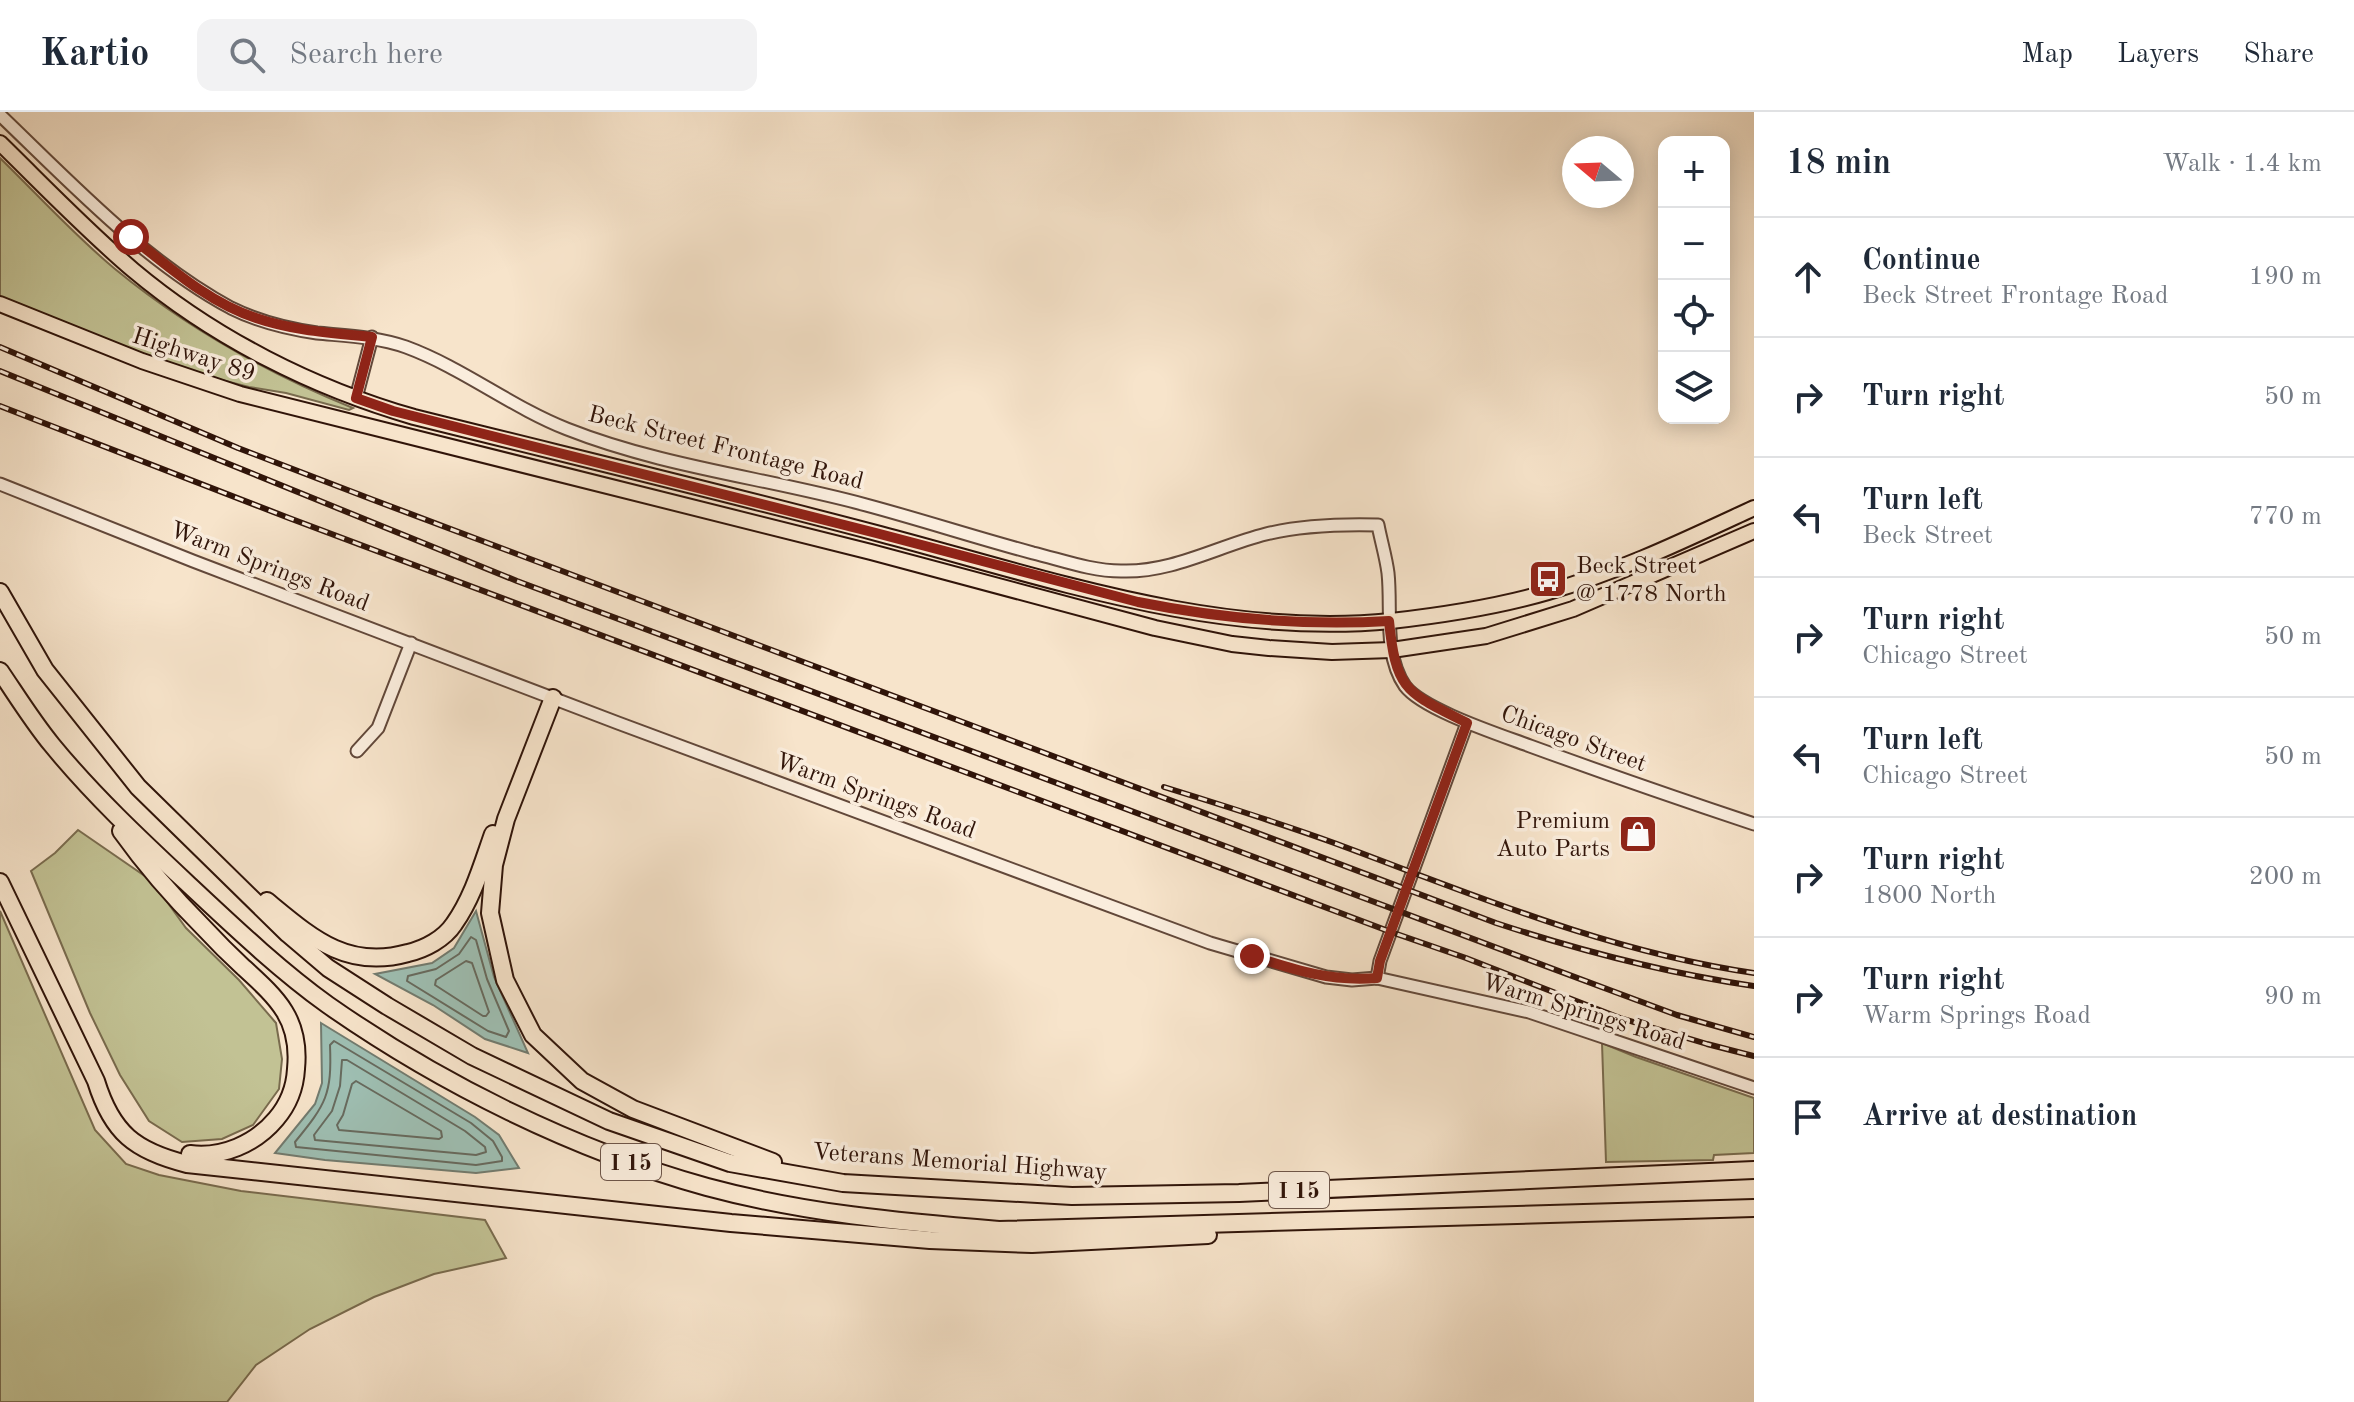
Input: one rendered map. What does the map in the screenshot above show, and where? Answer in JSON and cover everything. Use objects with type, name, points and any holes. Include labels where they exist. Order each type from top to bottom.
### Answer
[{"type":"highway","name":"Veterans Memorial Highway","points":[[0,592],[45,670],[138,787],[288,934],[328,968],[472,1056],[609,1121],[730,1163],[843,1183],[1087,1196],[1239,1193],[1754,1170]]},
{"type":"highway","name":"I 15","points":[[0,671],[51,744],[92,791],[227,920],[327,1004],[428,1069],[473,1093],[555,1131],[661,1173],[799,1208],[868,1219],[999,1230],[1754,1208]]},
{"type":"highway","points":[[138,787],[269,903],[327,947],[359,958],[387,959],[425,949],[452,927],[471,894],[548,696]]},
{"type":"highway","points":[[548,696],[506,819],[494,865],[490,913],[505,980],[533,1035],[582,1081],[633,1109],[758,1157],[843,1183]]},
{"type":"highway","points":[[92,791],[160,880],[216,941],[282,1005],[292,1026],[297,1048],[293,1088],[281,1113],[251,1141],[214,1154],[174,1152],[141,1139],[96,1081]]},
{"type":"highway","points":[[0,882],[96,1081],[111,1119],[125,1135],[148,1152],[187,1164],[717,1222],[930,1240],[1032,1244],[1102,1242],[1226,1234],[1284,1222]]},
{"type":"main road","name":"Highway 89","points":[[0,143],[108,248],[173,301],[267,358],[356,398],[414,417],[1138,602],[1255,621],[1323,624],[1389,621],[1480,608],[1548,592],[1615,569],[1754,508]]},
{"type":"main road","name":"Highway 89","points":[[0,304],[142,361],[273,403],[857,548],[1194,637],[1232,644],[1301,651],[1392,650],[1486,636],[1543,620],[1603,597],[1754,531]]},
{"type":"street","name":"Beck Street Frontage Road","points":[[0,115],[131,237],[222,303],[257,319],[291,328],[372,337],[419,352],[533,414],[589,437],[693,466],[847,500],[1089,567],[1141,571],[1184,562],[1245,540],[1288,530],[1338,524],[1378,525],[1388,573],[1389,621]]},
{"type":"street","points":[[356,398],[372,337]]},
{"type":"street","name":"Warm Springs Road","points":[[0,484],[548,696],[1210,943],[1326,977],[1352,980],[1377,978],[1529,1012],[1754,1088]]},
{"type":"street","name":"Chicago Street","points":[[1389,621],[1398,670],[1406,687],[1421,699],[1467,723],[1754,824]]},
{"type":"street","points":[[357,751],[378,728],[411,643]]},
{"type":"street","points":[[1377,978],[1380,961],[1467,723]]},
{"type":"green space","points":[[0,158],[100,256],[170,311],[259,364],[353,408],[349,410],[206,376],[112,343],[0,297]]},
{"type":"green space","points":[[78,830],[152,881],[186,928],[239,980],[276,1023],[282,1059],[279,1089],[253,1125],[222,1139],[182,1142],[149,1121],[120,1075],[90,1013],[31,871]]},
{"type":"green space","points":[[0,911],[95,1130],[126,1164],[159,1175],[241,1191],[485,1220],[506,1258],[434,1274],[374,1297],[310,1329],[256,1365],[227,1402],[0,1402]]},
{"type":"green space","points":[[1602,1043],[1754,1098],[1754,1153],[1714,1155],[1713,1160],[1606,1162]]},
{"type":"water","points":[[476,911],[494,977],[528,1053],[485,1039],[433,1005],[375,974],[432,963],[454,948]]},
{"type":"water","points":[[321,1023],[475,1117],[499,1135],[519,1168],[476,1173],[275,1153],[315,1104],[322,1083]]},
{"type":"railway","points":[[0,347],[238,448],[1496,923],[1624,960],[1754,986]]},
{"type":"railway","points":[[0,371],[517,581],[1677,1015],[1754,1037]]},
{"type":"railway","points":[[0,406],[289,518],[1620,1018],[1754,1056]]},
{"type":"railway","points":[[1164,787],[1337,844],[1542,920],[1647,951],[1754,973]]},
{"type":"place","name":"Beck Street @ 1778 North","points":[[1548,579]]},
{"type":"place","name":"Premium Auto Parts","points":[[1638,834]]},
{"type":"route","points":[[131,237],[202,290],[257,319],[316,332],[372,337],[356,398],[393,411],[1180,611],[1289,623],[1389,621],[1392,650],[1406,687],[1421,699],[1467,723],[1380,961],[1377,978],[1352,980],[1326,977],[1252,956]]}]
